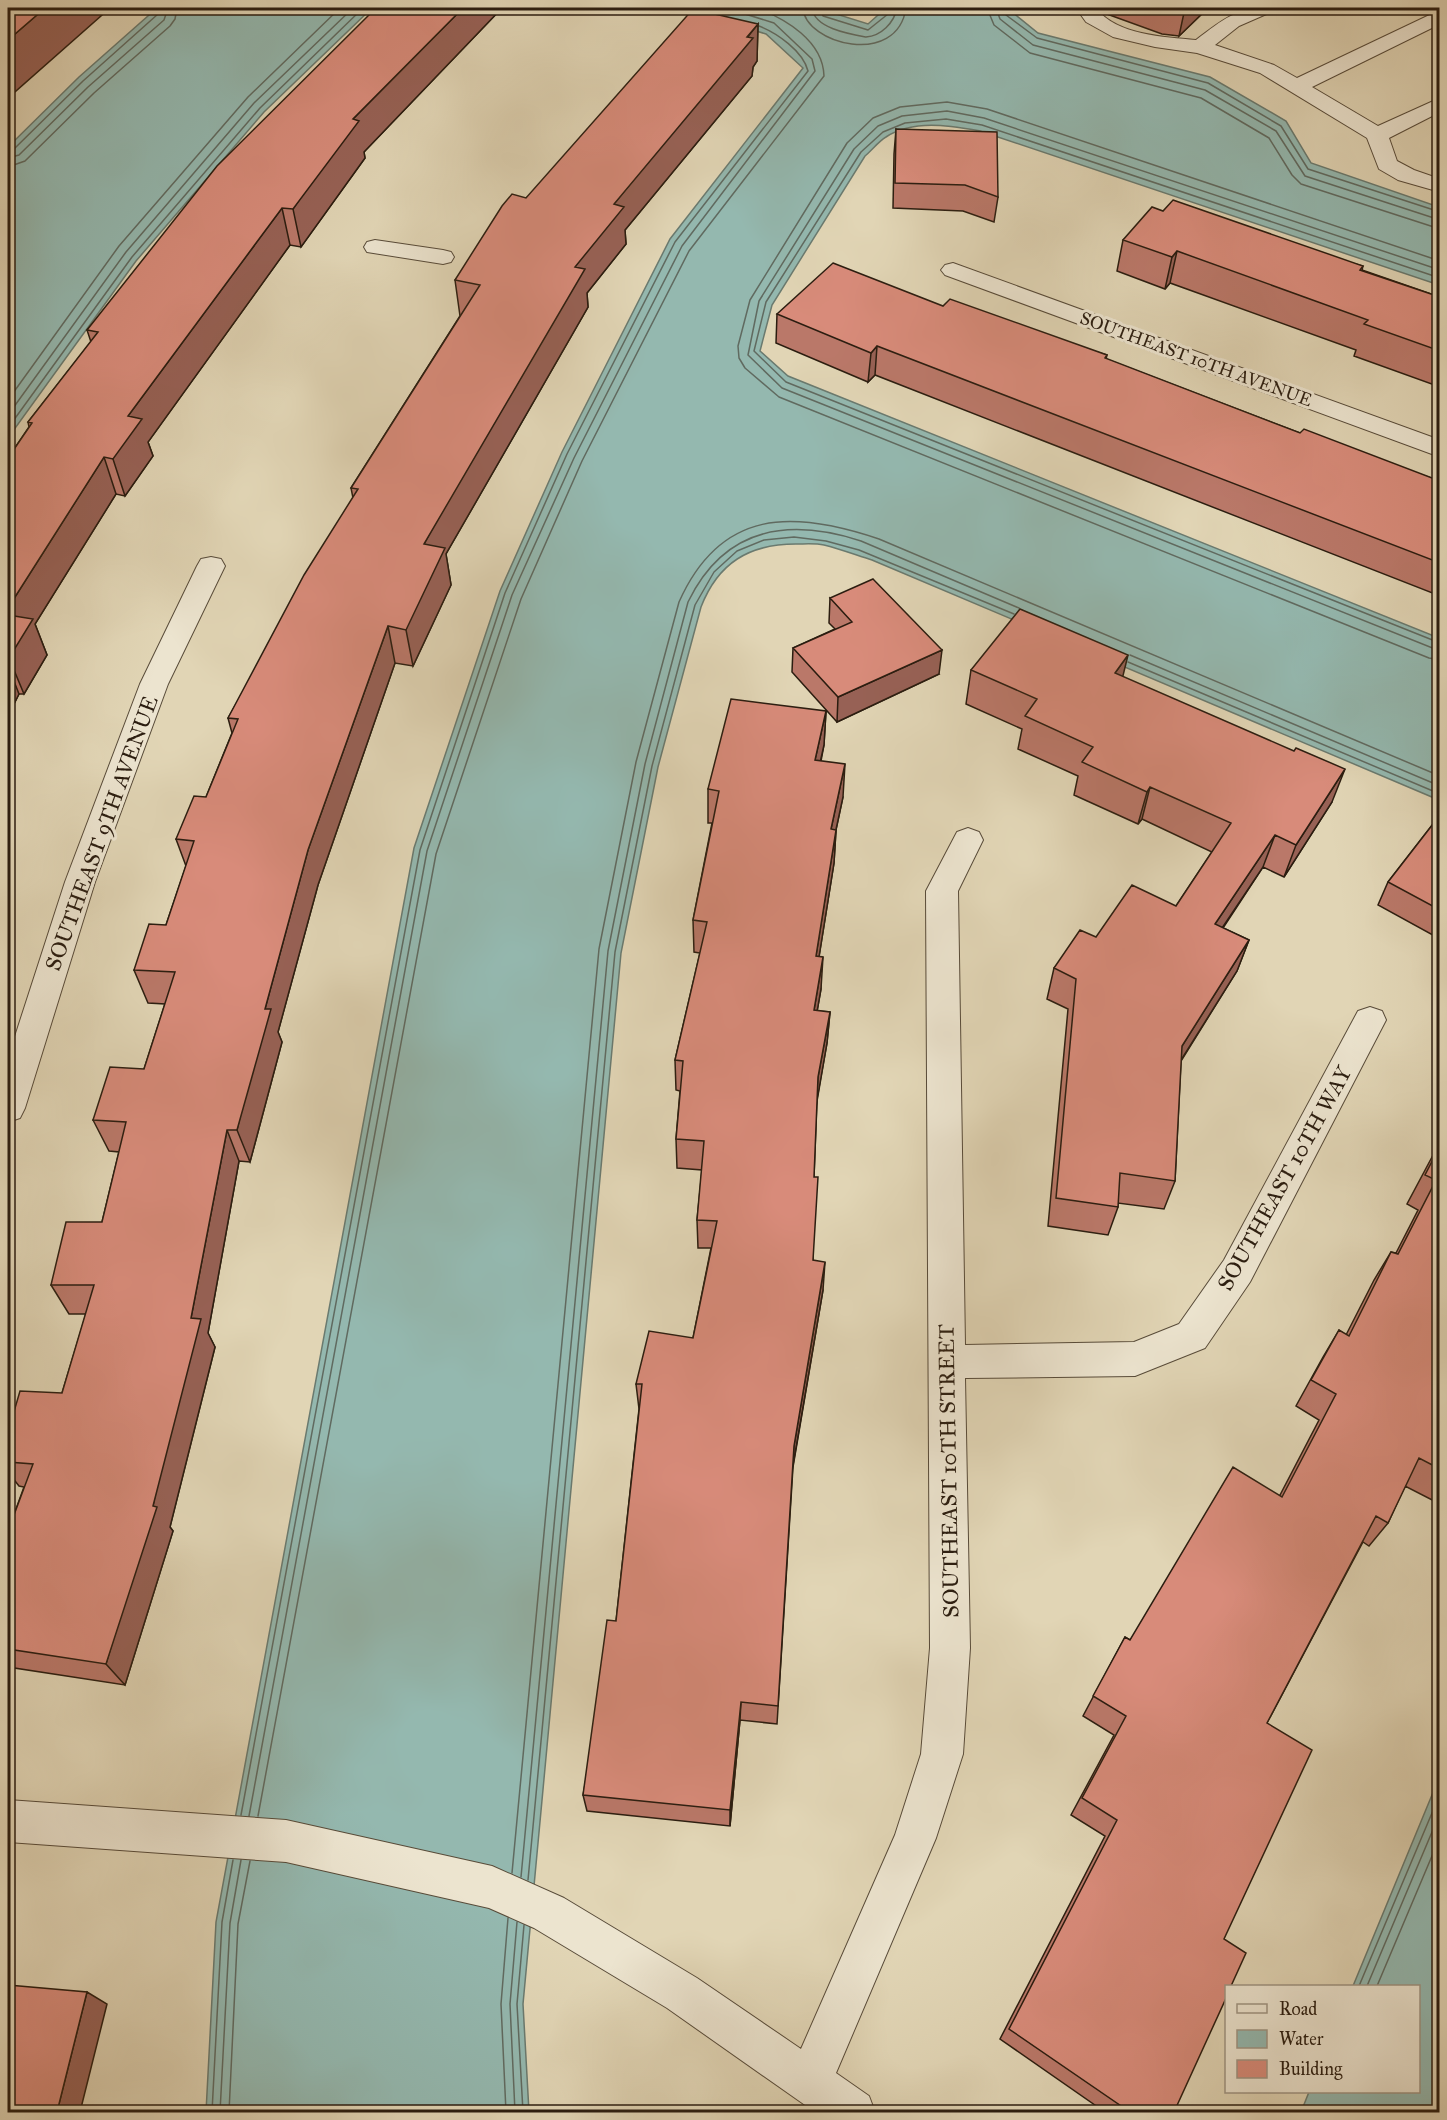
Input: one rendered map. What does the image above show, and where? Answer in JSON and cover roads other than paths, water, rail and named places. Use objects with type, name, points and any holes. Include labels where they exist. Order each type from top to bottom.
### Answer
[{"type":"street","name":"SOUTHEAST 10TH AVENUE","points":[[953,270],[1440,449]]},
{"type":"street","name":"SOUTHEAST 9TH AVENUE","points":[[8,1108],[80,882],[154,684],[211,566]]},
{"type":"street","name":"SOUTHEAST 10TH STREET","points":[[809,2082],[915,1838],[942,1754],[950,1648],[942,891],[968,840]]},
{"type":"street","name":"SOUTHEAST 10TH WAY","points":[[947,1362],[1135,1359],[1192,1336],[1237,1271],[1370,1020]]},
{"type":"street","points":[[8,1821],[286,1841],[422,1869],[492,1887],[549,1913],[682,1993],[853,2112]]},
{"type":"lane","points":[[1086,8],[1088,14],[1107,26],[1148,40],[1200,47],[1267,69],[1377,135],[1387,164],[1406,175],[1440,186]]},
{"type":"lane","points":[[1200,47],[1232,22],[1264,8]]},
{"type":"lane","points":[[1298,86],[1440,16]]},
{"type":"lane","points":[[1377,135],[1440,104]]},
{"type":"lane","points":[[375,247],[443,257]]},
{"type":"water","points":[[157,8],[372,8],[264,112],[136,261],[8,438],[8,147],[79,77]]},
{"type":"water","points":[[681,8],[817,8],[868,24],[886,8],[1007,8],[1038,33],[1210,77],[1286,121],[1311,163],[1439,207],[1439,285],[980,131],[933,125],[908,128],[886,137],[865,156],[772,305],[760,351],[788,376],[1439,638],[1439,800],[872,560],[848,552],[817,544],[779,545],[750,552],[726,568],[716,579],[701,607],[658,767],[621,953],[523,2004],[529,2112],[206,2112],[216,1922],[414,848],[500,591],[562,452],[670,239],[803,68],[766,34]]},
{"type":"water","points":[[1439,1778],[1439,2112],[1301,2112],[1309,2093],[1420,2093],[1420,1985],[1353,1985]]}]
